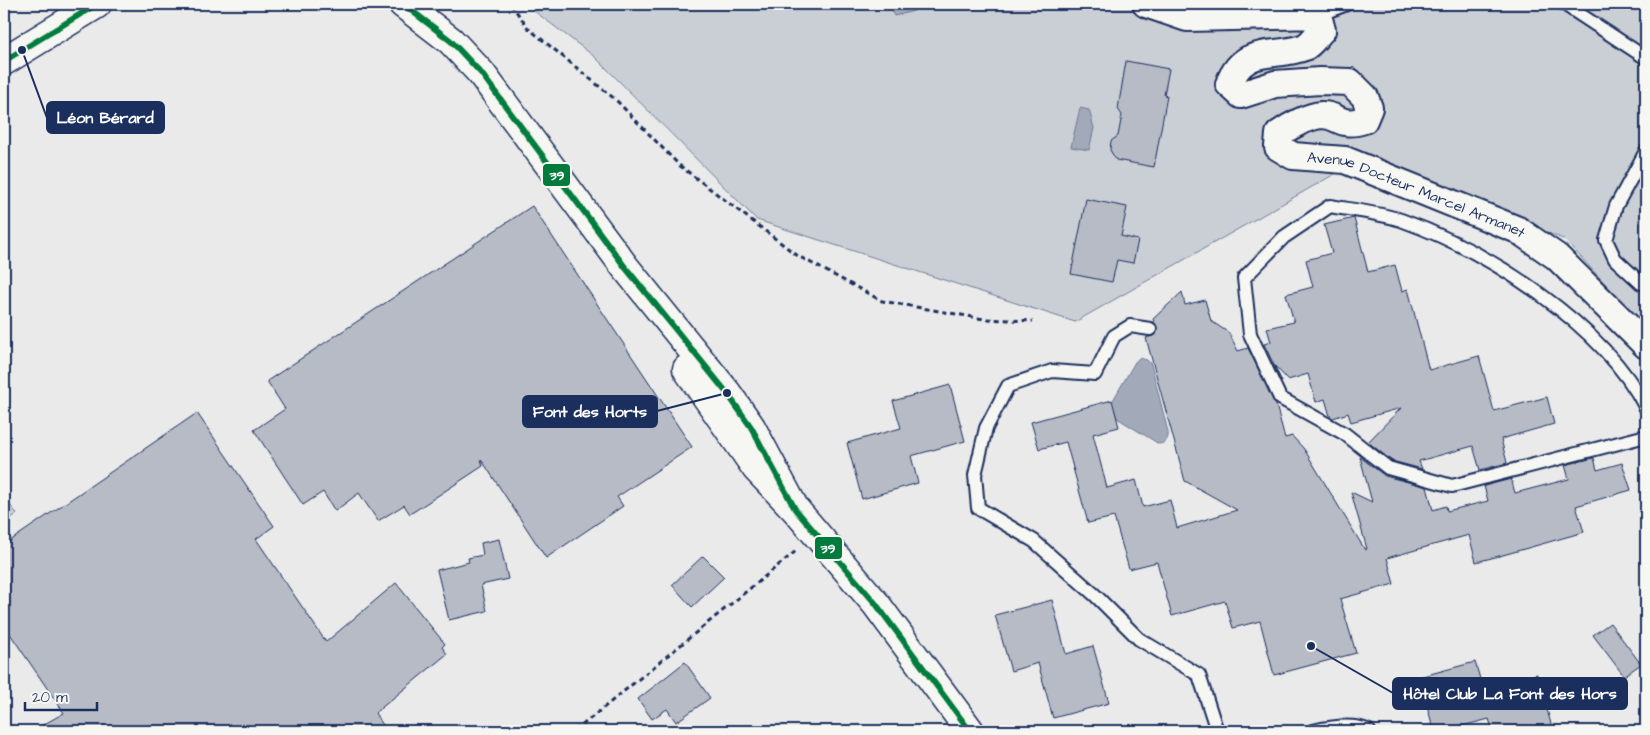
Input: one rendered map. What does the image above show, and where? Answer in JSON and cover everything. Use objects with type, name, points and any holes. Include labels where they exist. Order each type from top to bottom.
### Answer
[{"type":"main road","points":[[4,61],[98,4]]},
{"type":"main road","points":[[403,4],[451,41],[481,73],[625,267],[728,393],[751,426],[794,509],[876,604],[970,731]]},
{"type":"street","points":[[1146,4],[1187,18],[1318,15]]},
{"type":"street","name":"Avenue Docteur Marcel Armanet","points":[[1318,15],[1322,30],[1306,46],[1249,57],[1234,70],[1228,84],[1241,95],[1276,84],[1320,81],[1350,82],[1365,97],[1369,108],[1364,120],[1350,124],[1322,115],[1293,125],[1279,134],[1278,147],[1292,156],[1345,160],[1518,230],[1557,257],[1646,346]]},
{"type":"lane","points":[[1318,15],[1347,4]]},
{"type":"lane","points":[[1564,4],[1646,58]]},
{"type":"lane","points":[[1646,151],[1616,206],[1606,240],[1615,259],[1641,283],[1646,283]]},
{"type":"lane","points":[[1646,408],[1638,392],[1609,355],[1555,306],[1481,256],[1400,220],[1330,206],[1284,237],[1244,278],[1250,334],[1280,398],[1345,434],[1388,468],[1452,486],[1646,436]]},
{"type":"lane","points":[[1150,329],[1130,326],[1114,336],[1095,374],[1052,371],[1008,386],[986,428],[975,475],[978,508],[1034,541],[1096,596],[1139,639],[1200,675],[1217,731]]},
{"type":"lane","points":[[1313,731],[1330,727],[1362,728],[1369,731]]},
{"type":"path","points":[[511,4],[528,28],[616,100],[679,166],[798,256],[882,301],[984,319],[1034,321]]},
{"type":"path","points":[[574,731],[816,534]]},
{"type":"shaded area","points":[[525,4],[1646,4],[1646,328],[1565,240],[1368,155],[1075,322],[757,220],[595,57]]},
{"type":"shaded area","points":[[4,497],[17,514],[4,523]]},
{"type":"water","points":[[891,4],[913,4],[914,11],[894,16]]},
{"type":"water","points":[[1080,108],[1089,110],[1094,128],[1089,150],[1071,147]]},
{"type":"water","points":[[1139,358],[1147,360],[1151,364],[1168,432],[1165,442],[1159,444],[1117,418],[1112,402]]},
{"type":"building","points":[[1126,61],[1169,69],[1164,95],[1167,96],[1154,167],[1116,160],[1110,150],[1111,141],[1118,136],[1122,115],[1118,109]]},
{"type":"building","points":[[1086,199],[1127,207],[1121,236],[1138,240],[1133,263],[1117,260],[1112,282],[1071,274]]},
{"type":"building","points":[[532,206],[692,447],[617,497],[623,506],[546,558],[481,459],[483,466],[410,514],[404,505],[378,521],[359,493],[335,511],[323,492],[303,505],[254,430],[285,409],[267,381]]},
{"type":"building","points":[[1354,218],[1368,272],[1395,265],[1402,291],[1408,289],[1429,370],[1479,356],[1494,411],[1547,397],[1554,424],[1501,439],[1507,463],[1480,470],[1473,446],[1419,461],[1422,469],[1392,461],[1368,442],[1401,408],[1351,422],[1348,413],[1333,418],[1330,416],[1325,399],[1316,402],[1308,374],[1288,380],[1274,365],[1282,382],[1264,344],[1271,342],[1267,328],[1294,322],[1286,294],[1313,287],[1306,260],[1332,253],[1324,225]]},
{"type":"building","points":[[1182,292],[1185,305],[1205,300],[1211,321],[1229,333],[1238,351],[1248,348],[1276,405],[1285,438],[1292,436],[1304,449],[1365,550],[1367,549],[1351,492],[1372,502],[1360,457],[1385,476],[1427,487],[1433,510],[1446,506],[1447,511],[1488,501],[1484,486],[1511,479],[1515,493],[1569,479],[1565,465],[1594,458],[1597,470],[1622,463],[1631,490],[1576,506],[1584,532],[1503,555],[1476,562],[1469,535],[1387,558],[1394,584],[1340,599],[1356,653],[1274,675],[1260,621],[1233,628],[1225,601],[1172,616],[1157,562],[1129,569],[1114,517],[1088,523],[1066,442],[1039,449],[1031,422],[1112,400],[1119,427],[1093,434],[1107,488],[1136,480],[1143,507],[1170,500],[1177,528],[1237,510],[1185,481],[1146,338],[1153,336],[1158,331],[1153,319]]},
{"type":"building","points":[[950,385],[965,441],[911,456],[918,483],[862,499],[847,443],[901,428],[893,401]]},
{"type":"building","points":[[197,413],[274,526],[256,539],[326,642],[396,583],[445,644],[442,647],[447,654],[375,713],[387,731],[32,731],[64,713],[4,625],[4,545]]},
{"type":"building","points":[[499,539],[508,579],[481,585],[487,611],[449,620],[437,570],[469,562],[468,558],[483,555],[481,543]]},
{"type":"building","points":[[703,556],[724,577],[692,607],[672,585]]},
{"type":"building","points":[[1052,600],[1066,654],[1093,646],[1109,703],[1053,718],[1038,663],[1011,671],[995,615]]},
{"type":"building","points":[[1610,623],[1641,664],[1624,676],[1593,635]]},
{"type":"building","points":[[685,662],[710,698],[676,722],[667,709],[652,719],[638,699]]},
{"type":"building","points":[[1475,662],[1483,689],[1537,674],[1553,731],[1493,731],[1489,719],[1443,731],[1434,731],[1419,677]]},
{"type":"transit line","name":"39","points":[[4,61],[97,4]]},
{"type":"transit line","name":"39","points":[[403,4],[451,41],[481,73],[625,267],[727,393],[751,427],[795,509],[876,604],[970,731]]},
{"type":"place","name":"Léon Bérard","points":[[22,50]]},
{"type":"place","name":"Font des Horts","points":[[727,393]]},
{"type":"place","name":"Hôtel Club La Font des Hors","points":[[1311,646]]}]
